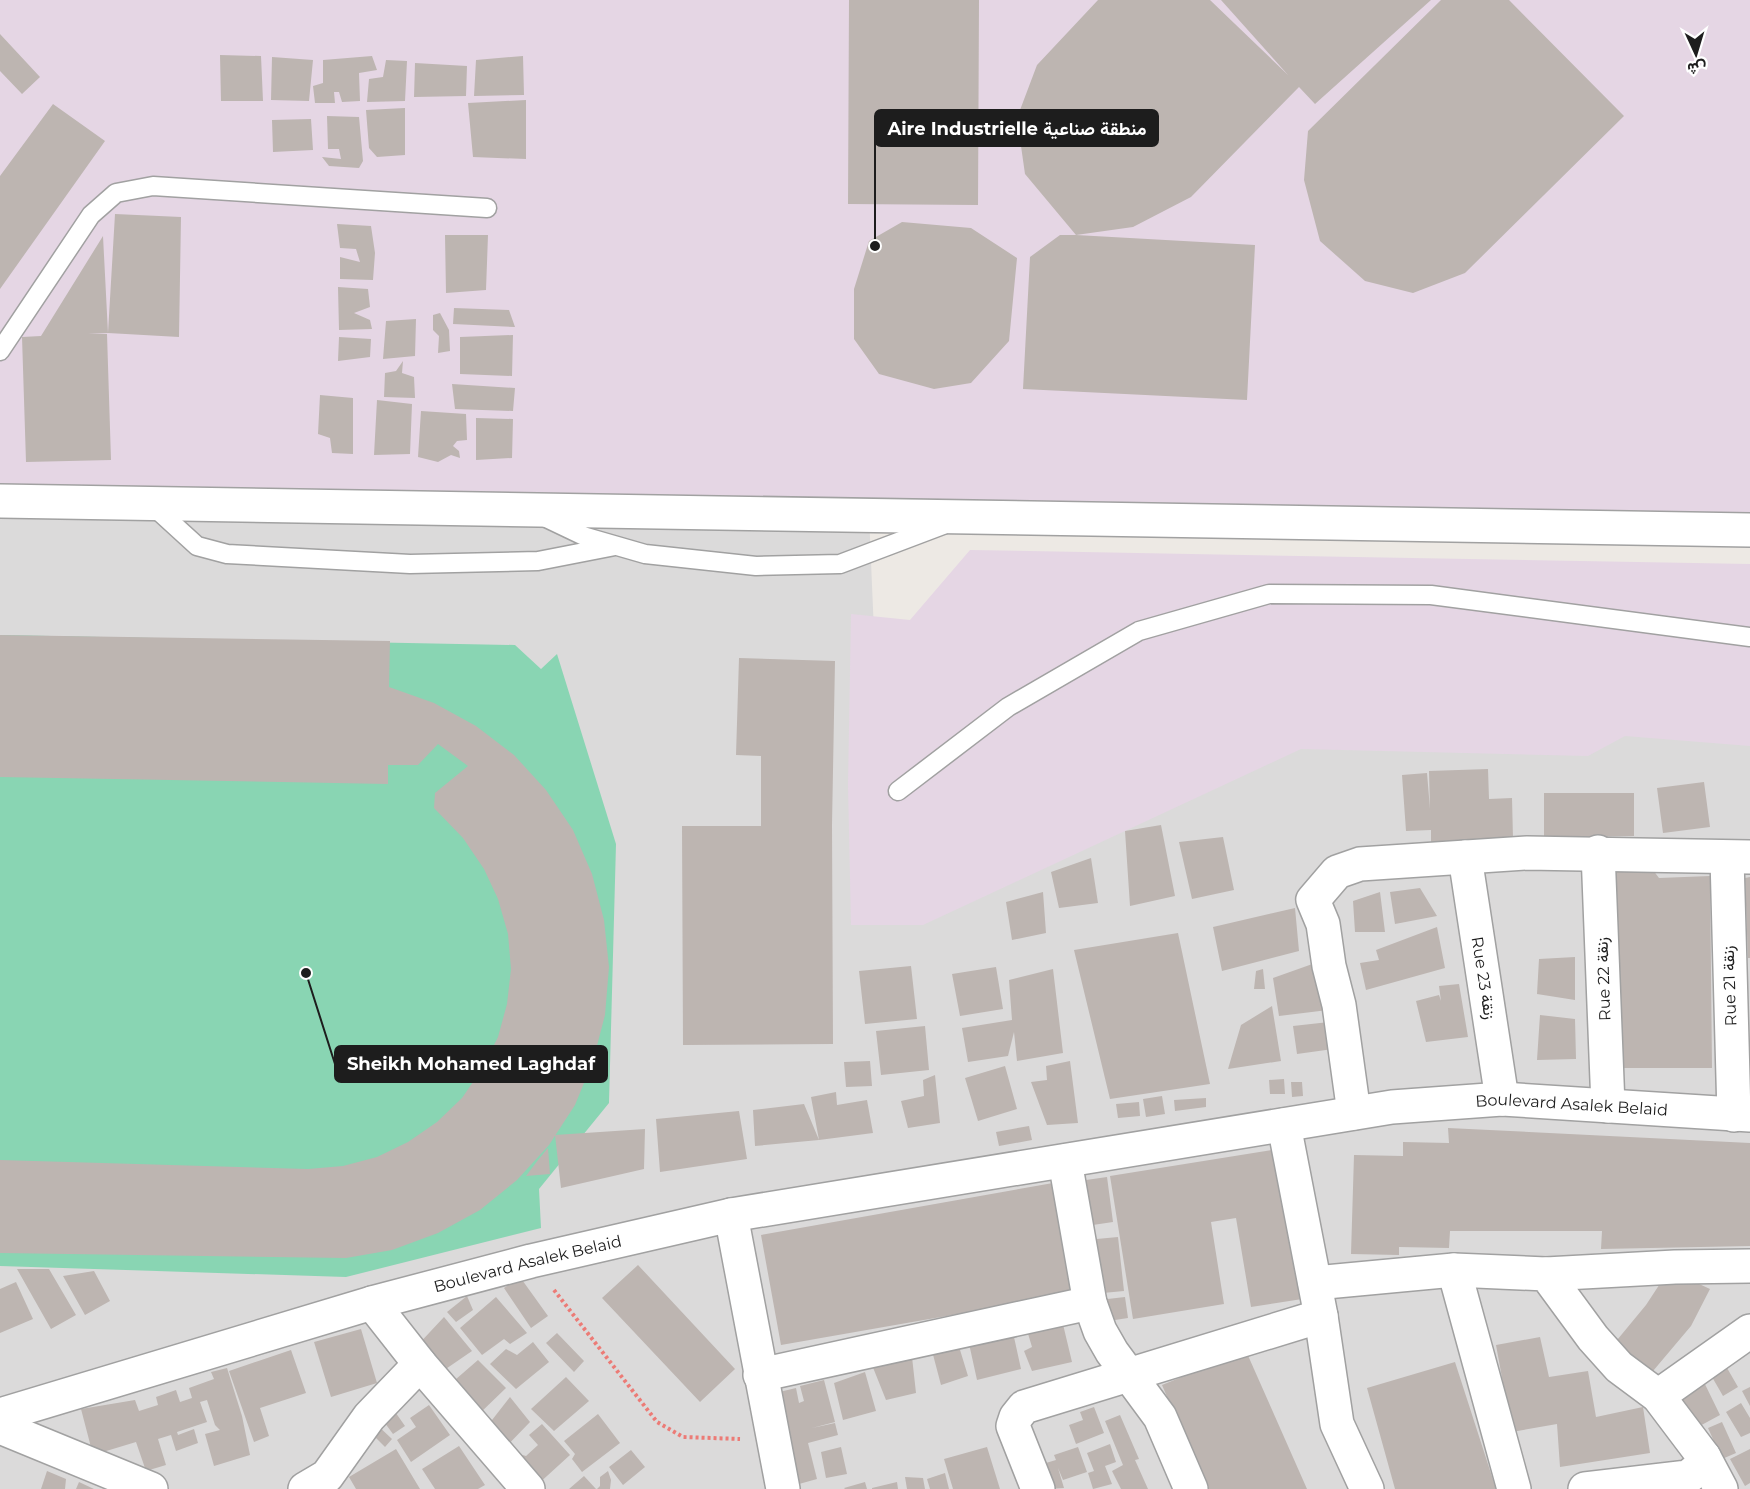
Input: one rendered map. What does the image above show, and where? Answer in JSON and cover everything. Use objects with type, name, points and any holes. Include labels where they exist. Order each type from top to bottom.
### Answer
[{"type":"street","points":[[0,501],[1750,530]]},
{"type":"street","points":[[1354,1113],[1339,1005],[1329,966],[1323,924],[1313,900],[1337,872],[1360,864],[1598,852],[1738,858]]},
{"type":"street","name":"Rue 22 زنقة","points":[[1598,852],[1608,1106]]},
{"type":"street","name":"Rue 23 زنقة","points":[[1465,857],[1502,1099]]},
{"type":"street","name":"Rue 21 زنقة","points":[[1738,858],[1742,1115]]},
{"type":"street","name":"Boulevard Asalek Belaid","points":[[0,1415],[372,1303],[531,1261],[731,1215],[1392,1107],[1502,1099],[1742,1115]]},
{"type":"street","points":[[1284,1125],[1321,1316],[1337,1424],[1366,1489]]},
{"type":"street","points":[[1065,1161],[1090,1303],[1112,1352],[1160,1417],[1191,1489]]},
{"type":"street","points":[[731,1215],[783,1489]]},
{"type":"street","points":[[1315,1283],[1454,1270],[1546,1274],[1676,1267],[1750,1266]]},
{"type":"street","points":[[1454,1270],[1514,1489]]},
{"type":"street","points":[[1546,1274],[1593,1338],[1619,1367],[1658,1396],[1704,1457],[1721,1489]]},
{"type":"street","points":[[372,1303],[420,1364],[528,1489]]},
{"type":"street","points":[[760,1375],[1090,1303]]},
{"type":"street","points":[[1038,1489],[1013,1426],[1016,1417],[1024,1407],[1321,1316]]},
{"type":"street","points":[[1658,1396],[1750,1331]]},
{"type":"street","points":[[305,1489],[327,1476],[369,1416],[420,1364]]},
{"type":"street","points":[[0,1427],[151,1489]]},
{"type":"street","points":[[1585,1489],[1688,1477],[1699,1468],[1704,1457]]},
{"type":"lane","points":[[0,351],[91,215],[116,193],[153,186],[487,208]]},
{"type":"lane","points":[[150,503],[197,546],[227,554],[410,564],[526,562],[615,546]]},
{"type":"lane","points":[[529,510],[586,537],[645,554],[756,566],[840,564],[965,517]]},
{"type":"lane","points":[[897,791],[1008,708],[1139,631],[1269,594],[1431,596],[1750,637]]},
{"type":"path","points":[[531,1261],[657,1422],[683,1437],[774,1441]]},
{"type":"shaded area","points":[[0,0],[1750,0],[1750,519],[0,492]]},
{"type":"shaded area","points":[[0,463],[867,467],[875,656],[1750,687],[1750,1489],[0,1489]]},
{"type":"shaded area","points":[[970,550],[1750,564],[1750,746],[1625,736],[1588,756],[1301,749],[923,925],[851,925],[848,785],[851,614],[910,620]]},
{"type":"green space","points":[[0,635],[515,645],[541,669],[557,654],[616,844],[609,1103],[539,1189],[541,1228],[346,1277],[0,1266]]},
{"type":"building","points":[[849,0],[979,0],[978,205],[848,204]]},
{"type":"building","points":[[1098,0],[1210,0],[1288,75],[1221,0],[1431,0],[1315,104],[1299,87],[1191,197],[1133,227],[1076,235],[1025,174],[1017,118],[1037,65]]},
{"type":"building","points":[[1441,0],[1509,0],[1624,116],[1465,273],[1413,293],[1365,281],[1320,241],[1304,180],[1308,131]]},
{"type":"building","points":[[0,34],[40,77],[22,94],[0,71]]},
{"type":"building","points":[[220,55],[261,56],[263,101],[221,101]]},
{"type":"building","points":[[372,56],[377,70],[359,73],[360,101],[342,102],[339,92],[334,92],[335,103],[315,103],[313,86],[323,83],[323,60]]},
{"type":"building","points":[[523,56],[524,95],[474,96],[476,60]]},
{"type":"building","points":[[272,57],[313,60],[309,101],[271,100]]},
{"type":"building","points":[[386,60],[407,61],[405,101],[367,102],[369,79],[383,77]]},
{"type":"building","points":[[415,63],[467,66],[466,96],[414,97]]},
{"type":"building","points":[[526,100],[526,159],[473,157],[468,103]]},
{"type":"building","points":[[53,104],[105,141],[0,289],[0,176]]},
{"type":"building","points":[[405,108],[405,155],[377,157],[369,148],[366,110]]},
{"type":"building","points":[[327,116],[359,117],[363,161],[359,168],[329,166],[322,157],[341,159],[339,149],[328,149]]},
{"type":"building","points":[[311,119],[313,150],[273,152],[272,120]]},
{"type":"building","points":[[115,214],[181,217],[179,337],[108,333]]},
{"type":"building","points":[[902,222],[971,228],[1017,258],[1009,341],[971,383],[934,389],[879,374],[854,339],[854,289],[869,241]]},
{"type":"building","points":[[337,224],[371,226],[375,253],[373,280],[340,279],[340,257],[360,262],[356,249],[340,248]]},
{"type":"building","points":[[445,235],[488,235],[486,290],[446,293]]},
{"type":"building","points":[[1060,235],[1255,245],[1247,400],[1023,389],[1030,257]]},
{"type":"building","points":[[103,236],[108,333],[88,334],[107,334],[111,460],[26,462],[22,337],[41,336]]},
{"type":"building","points":[[338,287],[368,289],[370,307],[354,313],[370,320],[372,329],[339,330]]},
{"type":"building","points":[[454,308],[509,310],[515,327],[453,324]]},
{"type":"building","points":[[440,313],[449,330],[450,351],[438,353],[439,336],[433,330],[433,315]]},
{"type":"building","points":[[416,319],[415,356],[383,359],[386,321]]},
{"type":"building","points":[[513,335],[512,376],[460,374],[460,337]]},
{"type":"building","points":[[339,337],[371,339],[370,357],[338,361]]},
{"type":"building","points":[[403,361],[402,373],[414,377],[415,398],[384,397],[385,373],[396,371]]},
{"type":"building","points":[[452,384],[515,388],[513,411],[455,409]]},
{"type":"building","points":[[320,395],[353,398],[353,454],[332,453],[330,438],[318,434]]},
{"type":"building","points":[[377,400],[412,404],[410,454],[374,455]]},
{"type":"building","points":[[421,411],[466,414],[467,440],[457,441],[453,446],[459,451],[460,458],[451,455],[438,462],[418,457]]},
{"type":"building","points":[[476,418],[513,419],[512,458],[476,460]]},
{"type":"building","points":[[0,635],[390,641],[389,687],[434,703],[476,726],[514,755],[546,790],[573,830],[592,874],[604,920],[609,967],[605,1015],[593,1061],[575,1105],[549,1145],[517,1180],[480,1210],[438,1233],[392,1250],[346,1258],[0,1253],[0,1160],[308,1169],[343,1166],[377,1157],[408,1142],[437,1122],[462,1098],[482,1069],[498,1037],[507,1004],[511,969],[508,934],[498,899],[484,869],[463,838],[434,808],[435,793],[468,766],[438,744],[418,765],[388,765],[388,784],[0,777]]},
{"type":"building","points":[[739,658],[835,661],[832,825],[833,1044],[683,1045],[682,826],[761,826],[761,756],[736,755]]},
{"type":"building","points":[[1488,769],[1489,799],[1512,798],[1513,839],[1431,842],[1431,830],[1406,831],[1402,775],[1427,773],[1430,809],[1429,771]]},
{"type":"building","points":[[1704,782],[1710,827],[1663,833],[1657,788]]},
{"type":"building","points":[[1544,793],[1634,793],[1634,836],[1544,837]]},
{"type":"building","points":[[1161,825],[1175,896],[1130,906],[1125,831]]},
{"type":"building","points":[[1223,837],[1234,890],[1192,899],[1179,842]]},
{"type":"building","points":[[1091,858],[1098,903],[1059,908],[1051,872]]},
{"type":"building","points":[[1650,866],[1659,878],[1710,876],[1712,1068],[1620,1068],[1609,868]]},
{"type":"building","points":[[1750,877],[1750,958],[1748,958],[1745,878]]},
{"type":"building","points":[[1420,888],[1437,916],[1395,924],[1390,892]]},
{"type":"building","points":[[1043,892],[1046,933],[1012,940],[1006,902]]},
{"type":"building","points":[[1380,892],[1385,932],[1355,932],[1353,901]]},
{"type":"building","points":[[1295,908],[1299,951],[1222,971],[1213,927]]},
{"type":"building","points":[[1437,927],[1445,968],[1366,990],[1360,963],[1379,960],[1376,950]]},
{"type":"building","points":[[1178,933],[1210,1084],[1110,1099],[1074,950]]},
{"type":"building","points":[[1575,957],[1575,1000],[1537,994],[1539,959]]},
{"type":"building","points":[[1318,962],[1328,1010],[1279,1016],[1273,978]]},
{"type":"building","points":[[911,966],[917,1019],[865,1024],[859,971]]},
{"type":"building","points":[[996,967],[1003,1009],[960,1016],[952,974]]},
{"type":"building","points":[[1053,969],[1063,1053],[1017,1061],[1014,1032],[1008,1056],[968,1062],[962,1028],[1012,1020],[1009,980]]},
{"type":"building","points":[[1263,969],[1265,989],[1254,989],[1256,971]]},
{"type":"building","points":[[1459,984],[1468,1037],[1426,1042],[1416,1001],[1439,995],[1441,1001],[1439,986]]},
{"type":"building","points":[[1272,1006],[1281,1061],[1228,1069],[1241,1025]]},
{"type":"building","points":[[1540,1015],[1575,1019],[1576,1059],[1537,1060]]},
{"type":"building","points":[[1329,1022],[1333,1049],[1297,1054],[1293,1026]]},
{"type":"building","points":[[925,1026],[929,1070],[881,1075],[876,1031]]},
{"type":"building","points":[[870,1061],[872,1086],[846,1087],[844,1062]]},
{"type":"building","points":[[1070,1061],[1078,1123],[1047,1125],[1031,1082],[1047,1080],[1046,1066]]},
{"type":"building","points":[[1005,1066],[1017,1109],[978,1121],[965,1078]]},
{"type":"building","points":[[935,1075],[940,1123],[908,1128],[901,1101],[924,1096],[923,1080]]},
{"type":"building","points":[[1284,1079],[1285,1094],[1270,1094],[1269,1080]]},
{"type":"building","points":[[1291,1082],[1302,1082],[1303,1096],[1292,1097]]},
{"type":"building","points":[[836,1092],[837,1105],[867,1100],[873,1133],[819,1140],[811,1097]]},
{"type":"building","points":[[1162,1096],[1165,1114],[1146,1117],[1143,1099]]},
{"type":"building","points":[[1206,1098],[1206,1107],[1175,1111],[1174,1100]]},
{"type":"building","points":[[1139,1102],[1140,1116],[1118,1118],[1116,1104]]},
{"type":"building","points":[[804,1104],[819,1140],[755,1146],[753,1110]]},
{"type":"building","points":[[739,1111],[747,1159],[660,1172],[656,1119]]},
{"type":"building","points":[[1029,1126],[1032,1140],[999,1146],[996,1132]]},
{"type":"building","points":[[1448,1128],[1750,1143],[1750,1246],[1601,1249],[1602,1231],[1450,1231],[1449,1248],[1399,1247],[1399,1255],[1351,1254],[1354,1155],[1403,1156],[1403,1142],[1449,1143]]},
{"type":"building","points":[[645,1129],[644,1169],[561,1188],[555,1135]]},
{"type":"building","points":[[1304,1145],[1328,1295],[1251,1307],[1236,1218],[1211,1222],[1224,1304],[1133,1319],[1110,1176]]},
{"type":"building","points":[[548,1148],[550,1174],[526,1176],[538,1160]]},
{"type":"building","points":[[1107,1177],[1113,1222],[1086,1226],[1079,1181]]},
{"type":"building","points":[[1053,1183],[1073,1294],[781,1345],[761,1235]]},
{"type":"building","points":[[1118,1237],[1124,1291],[1092,1294],[1086,1240]]},
{"type":"building","points":[[638,1265],[735,1369],[700,1402],[602,1298]]},
{"type":"building","points":[[17,1269],[49,1269],[76,1315],[51,1329]]},
{"type":"building","points":[[1669,1270],[1710,1289],[1691,1326],[1653,1371],[1608,1351],[1646,1305]]},
{"type":"building","points":[[94,1271],[110,1301],[85,1315],[63,1276]]},
{"type":"building","points":[[520,1277],[548,1316],[531,1328],[504,1288]]},
{"type":"building","points":[[16,1282],[33,1319],[0,1333],[0,1289]]},
{"type":"building","points":[[467,1296],[473,1310],[456,1322],[447,1312]]},
{"type":"building","points":[[496,1297],[527,1333],[510,1344],[504,1339],[482,1355],[460,1328]]},
{"type":"building","points":[[1125,1297],[1128,1318],[1102,1322],[1099,1300]]},
{"type":"building","points":[[1061,1316],[1072,1362],[1032,1371],[1024,1351],[1032,1347],[1026,1327]]},
{"type":"building","points":[[444,1317],[472,1351],[437,1375],[415,1348]]},
{"type":"building","points":[[1012,1328],[1021,1369],[977,1380],[968,1339]]},
{"type":"building","points":[[361,1329],[377,1383],[331,1397],[314,1342]]},
{"type":"building","points":[[557,1333],[584,1361],[574,1372],[546,1343]]},
{"type":"building","points":[[1540,1337],[1549,1377],[1588,1371],[1596,1417],[1643,1407],[1650,1453],[1560,1467],[1557,1424],[1512,1432],[1496,1345]]},
{"type":"building","points":[[957,1340],[968,1376],[941,1385],[931,1347]]},
{"type":"building","points":[[533,1342],[549,1362],[516,1389],[490,1364],[506,1349],[517,1355]]},
{"type":"building","points":[[291,1350],[306,1393],[260,1408],[269,1436],[254,1442],[229,1371]]},
{"type":"building","points":[[1246,1351],[1307,1489],[1208,1489],[1197,1467],[1162,1385]]},
{"type":"building","points":[[912,1357],[916,1393],[886,1400],[872,1365]]},
{"type":"building","points":[[478,1360],[506,1388],[478,1415],[448,1386]]},
{"type":"building","points":[[1723,1361],[1738,1387],[1723,1396],[1708,1370]]},
{"type":"building","points":[[1455,1362],[1496,1489],[1395,1489],[1367,1388]]},
{"type":"building","points":[[227,1368],[242,1416],[250,1455],[214,1466],[205,1434],[220,1430],[215,1425],[207,1400],[200,1402],[207,1422],[177,1432],[178,1435],[194,1429],[198,1443],[176,1451],[171,1435],[158,1439],[166,1465],[146,1471],[136,1442],[93,1455],[81,1409],[135,1400],[139,1411],[158,1405],[156,1397],[176,1390],[180,1402],[192,1398],[189,1388],[214,1379],[211,1372]]},
{"type":"building","points":[[865,1372],[876,1411],[843,1420],[834,1383]]},
{"type":"building","points":[[1700,1374],[1720,1415],[1696,1428],[1675,1387]]},
{"type":"building","points":[[566,1377],[589,1401],[554,1431],[531,1409]]},
{"type":"building","points":[[824,1380],[835,1422],[812,1428],[835,1423],[838,1435],[808,1443],[817,1479],[799,1484],[787,1435],[790,1433],[785,1434],[775,1393],[796,1388],[799,1403],[804,1401],[800,1386]]},
{"type":"building","points":[[1750,1387],[1750,1406],[1742,1391]]},
{"type":"building","points":[[510,1397],[530,1422],[504,1449],[485,1429]]},
{"type":"building","points":[[1741,1403],[1750,1418],[1750,1433],[1741,1437],[1726,1412]]},
{"type":"building","points":[[429,1405],[450,1435],[411,1462],[397,1440],[416,1427],[410,1418]]},
{"type":"building","points":[[391,1406],[405,1426],[393,1434],[379,1415]]},
{"type":"building","points":[[1094,1407],[1104,1433],[1076,1444],[1069,1425],[1083,1420],[1080,1412]]},
{"type":"building","points":[[598,1414],[620,1443],[582,1472],[572,1459],[575,1454],[564,1441]]},
{"type":"building","points":[[1120,1415],[1139,1459],[1135,1460],[1148,1489],[1121,1489],[1112,1471],[1123,1465],[1105,1421]]},
{"type":"building","points":[[1722,1422],[1736,1453],[1722,1459],[1708,1428]]},
{"type":"building","points":[[375,1423],[392,1439],[385,1447],[368,1430]]},
{"type":"building","points":[[542,1424],[570,1455],[536,1486],[519,1454],[526,1456],[538,1445],[529,1435]]},
{"type":"building","points":[[1110,1444],[1116,1462],[1105,1466],[1112,1484],[1093,1489],[1088,1473],[1094,1471],[1087,1453]]},
{"type":"building","points":[[459,1446],[485,1485],[478,1489],[435,1489],[422,1469]]},
{"type":"building","points":[[841,1447],[847,1474],[826,1478],[821,1452]]},
{"type":"building","points":[[987,1447],[1000,1489],[953,1489],[944,1459]]},
{"type":"building","points":[[1078,1447],[1087,1472],[1063,1480],[1058,1468],[1064,1488],[1047,1489],[1039,1465],[1056,1460],[1054,1455]]},
{"type":"building","points":[[396,1449],[420,1489],[356,1489],[349,1477]]},
{"type":"building","points":[[1750,1449],[1750,1483],[1745,1486],[1730,1459]]},
{"type":"building","points":[[631,1450],[645,1467],[623,1485],[609,1467]]},
{"type":"building","points":[[47,1471],[66,1479],[65,1489],[41,1489]]},
{"type":"building","points":[[608,1471],[611,1480],[610,1489],[597,1489],[600,1486],[600,1477]]},
{"type":"building","points":[[945,1473],[949,1489],[930,1489],[927,1479]]},
{"type":"building","points":[[584,1476],[596,1489],[569,1489]]},
{"type":"building","points":[[905,1477],[923,1478],[925,1489],[907,1489]]},
{"type":"building","points":[[79,1482],[94,1489],[76,1489]]},
{"type":"building","points":[[865,1482],[867,1489],[844,1488]]},
{"type":"building","points":[[897,1482],[898,1489],[872,1489],[872,1488]]},
{"type":"place","name":"Aire Industrielle منطقة صناعية","points":[[875,246]]},
{"type":"place","name":"Sheikh Mohamed Laghdaf","points":[[306,973]]}]
